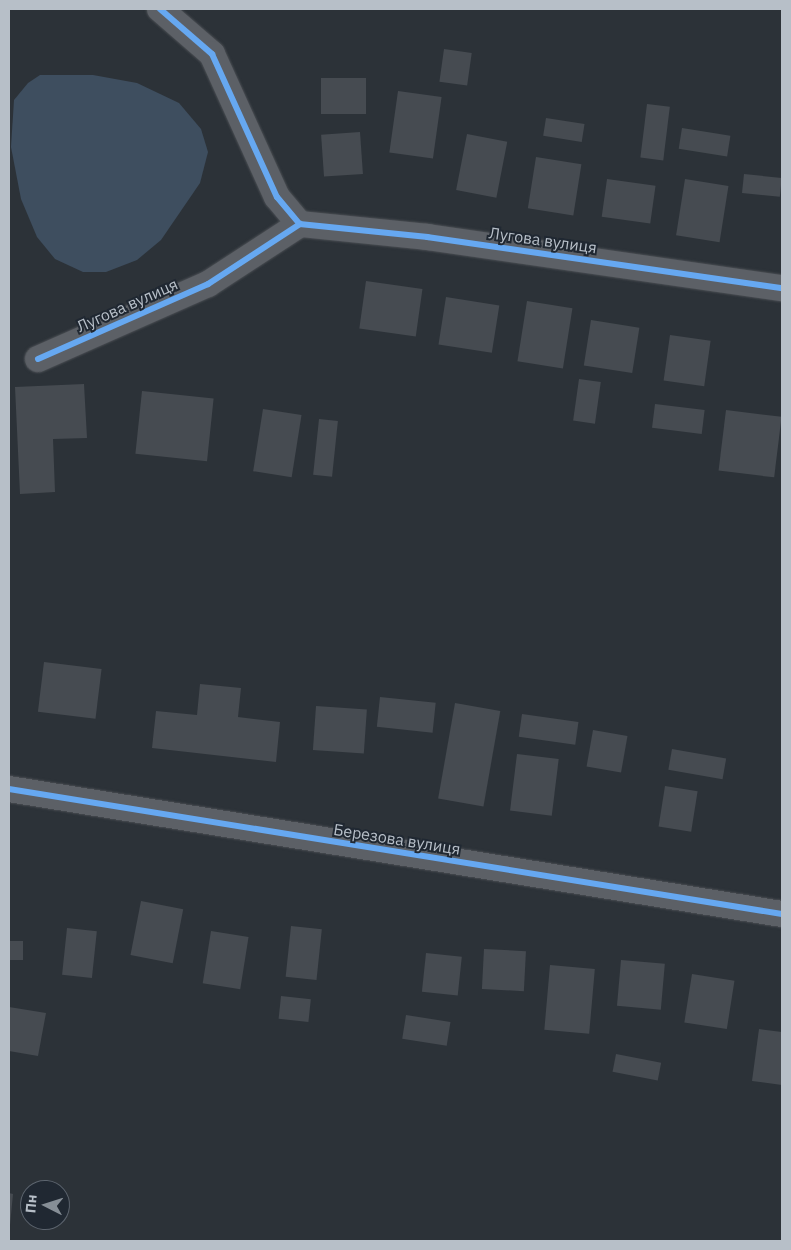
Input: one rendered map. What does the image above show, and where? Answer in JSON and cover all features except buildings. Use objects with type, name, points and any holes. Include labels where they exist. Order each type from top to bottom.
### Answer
[{"type":"street","points":[[160,9],[212,54],[277,197],[300,224]]},
{"type":"street","name":"Лугова вулиця","points":[[38,359],[208,284],[300,224],[427,237],[782,288]]},
{"type":"street","name":"Березова вулиця","points":[[9,790],[782,914]]},
{"type":"water","points":[[40,75],[93,75],[137,83],[179,103],[201,129],[208,152],[200,183],[161,240],[137,260],[106,272],[83,272],[55,259],[37,237],[21,199],[11,147],[14,100],[28,83]]},
{"type":"cycle path","points":[[160,9],[212,54],[277,197],[300,224],[427,237],[782,288]]},
{"type":"cycle path","points":[[38,359],[208,284],[300,224]]},
{"type":"cycle path","points":[[9,789],[782,914]]}]
